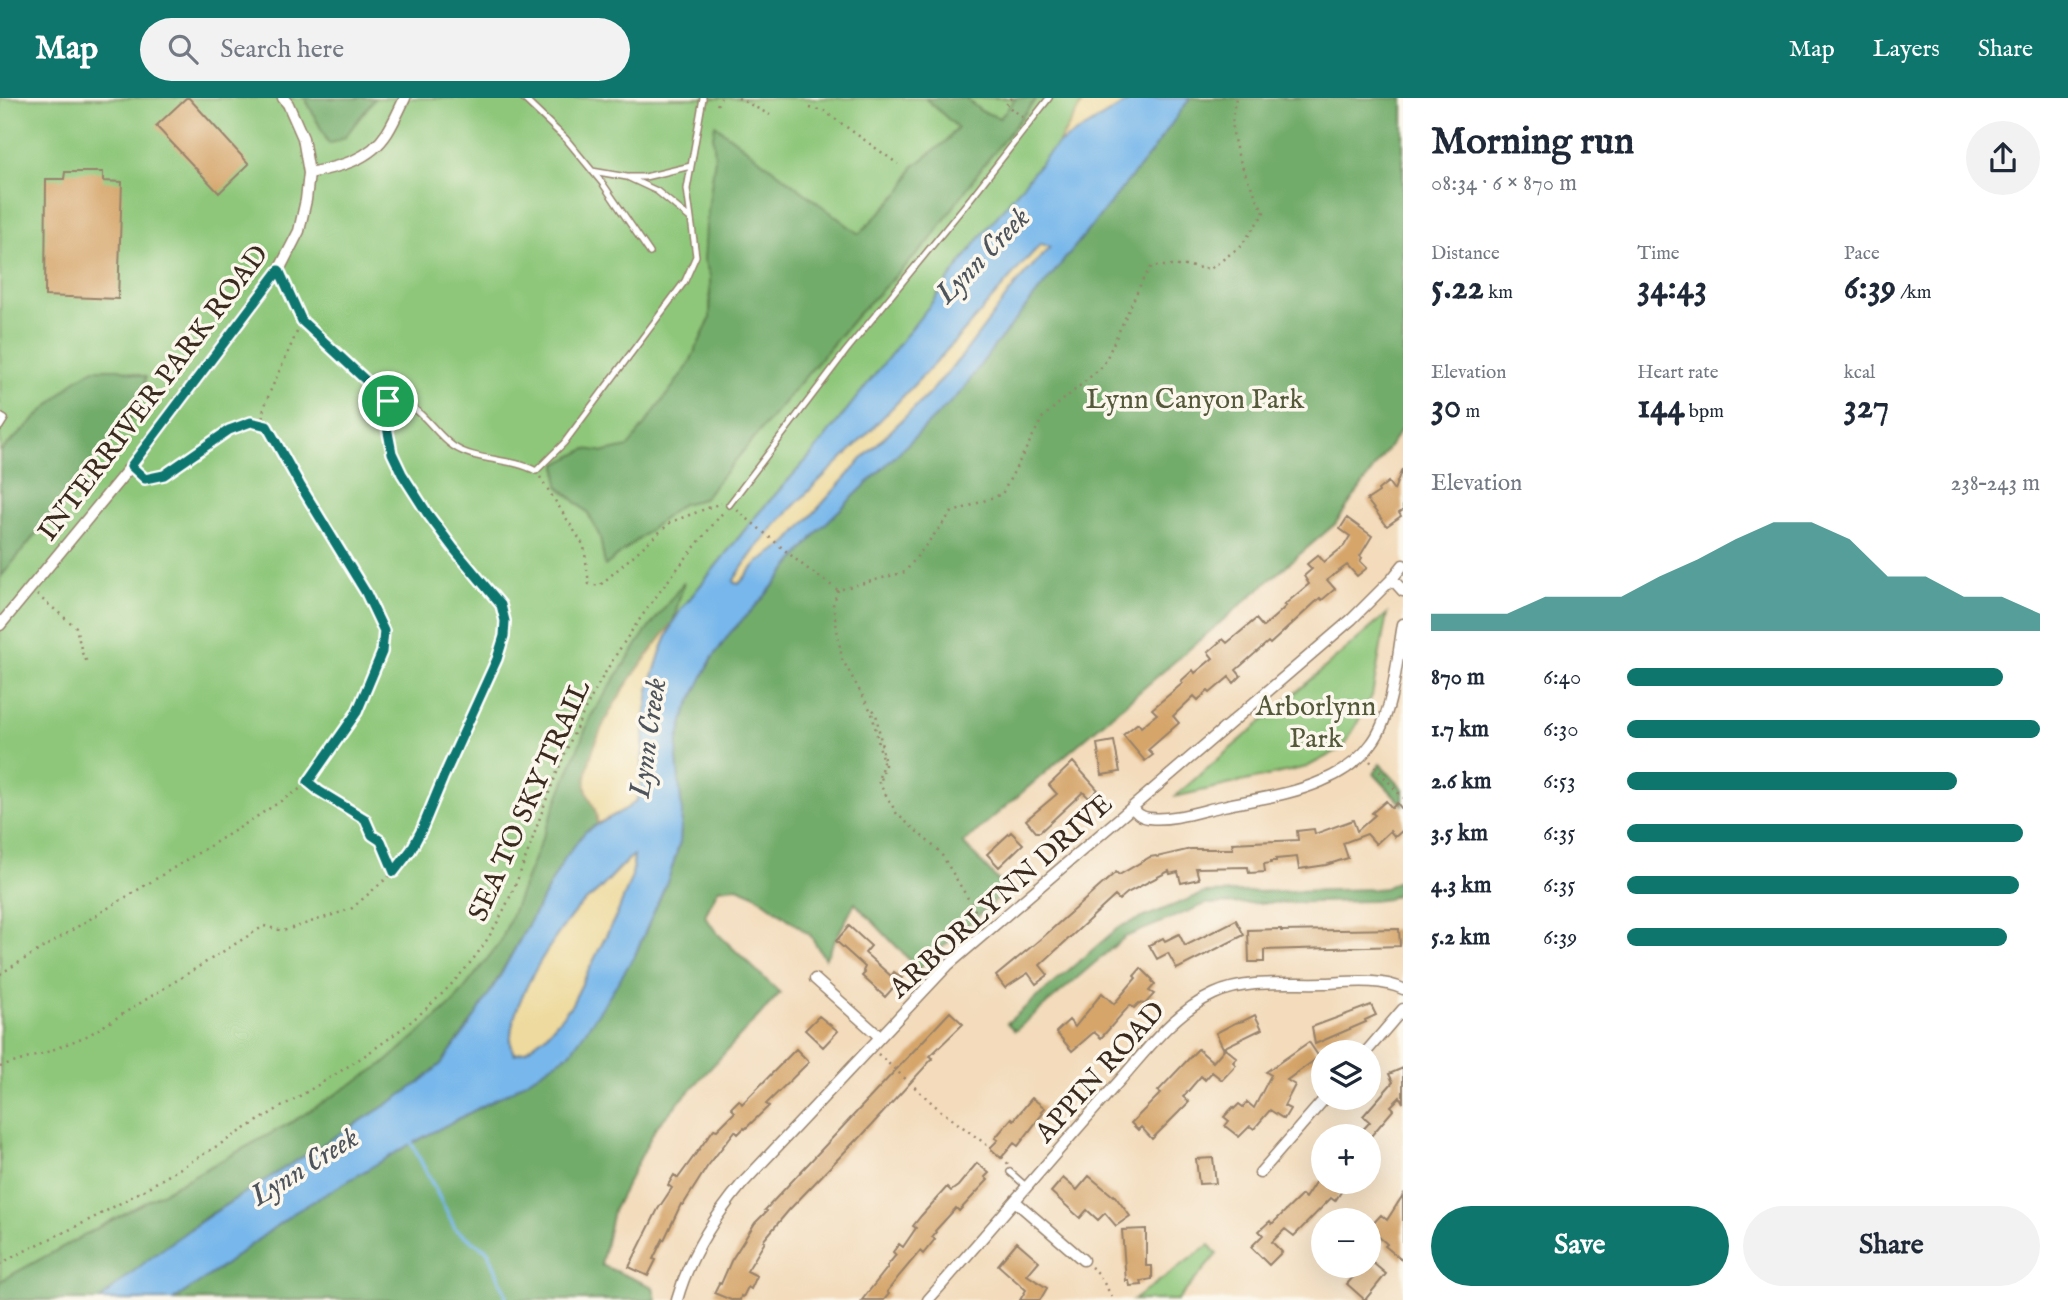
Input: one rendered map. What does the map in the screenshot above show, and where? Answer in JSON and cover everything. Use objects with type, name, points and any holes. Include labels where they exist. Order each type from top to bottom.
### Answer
[{"type":"street","name":"INTERRIVER PARK ROAD","points":[[0,625],[131,466],[279,270],[299,232],[309,173],[303,138],[283,98]]},
{"type":"street","points":[[309,173],[339,167],[371,152],[387,134],[405,98]]},
{"type":"street","name":"ARBORLYNN DRIVE","points":[[677,1300],[694,1256],[723,1206],[948,965],[1352,619],[1403,565]]},
{"type":"street","points":[[1392,579],[1403,592]]},
{"type":"street","points":[[1132,807],[1144,818],[1164,818],[1306,788],[1344,769],[1374,741],[1386,715],[1403,624]]},
{"type":"street","points":[[815,979],[880,1037]]},
{"type":"street","name":"APPIN ROAD","points":[[928,1300],[1184,1010],[1230,988],[1254,984],[1358,982],[1393,985],[1403,989]]},
{"type":"street","points":[[1376,1040],[1403,1009]]},
{"type":"street","points":[[1260,1173],[1315,1110]]},
{"type":"street","points":[[1016,1202],[1083,1260]]},
{"type":"lane","points":[[523,98],[566,139],[650,253]]},
{"type":"lane","points":[[388,401],[397,399],[409,404],[453,446],[461,450],[525,465],[536,471],[564,443],[685,281],[696,256],[687,189],[702,98]]},
{"type":"lane","points":[[729,505],[846,351],[1049,98]]},
{"type":"lane","points":[[592,171],[645,177],[691,166]]},
{"type":"lane","points":[[627,177],[657,191],[691,219]]},
{"type":"lane","points":[[0,416],[5,419],[0,427]]},
{"type":"lane","points":[[1010,1172],[1027,1187]]},
{"type":"path","points":[[717,105],[722,98]]},
{"type":"path","points":[[738,98],[771,115]]},
{"type":"path","points":[[1012,98],[1006,105],[1029,122]]},
{"type":"path","points":[[741,512],[805,567],[838,590],[905,572],[951,513],[1002,494],[1043,417],[1103,366],[1143,279],[1152,266],[1210,269],[1241,246],[1264,213],[1233,145],[1232,113],[1236,98]]},
{"type":"path","points":[[810,108],[824,111],[898,164]]},
{"type":"path","points":[[0,1067],[89,1035],[264,926],[283,931],[351,909],[394,872],[411,850],[497,659],[504,636],[505,621],[501,605],[454,549],[402,474],[392,453],[387,427],[388,401],[302,321],[279,270]]},
{"type":"path","points":[[262,425],[269,394],[302,321]]},
{"type":"path","points":[[0,974],[306,785],[357,712],[382,652],[384,631],[366,593],[267,426],[251,422],[229,430],[164,475],[145,479],[131,466]]},
{"type":"path","points":[[536,471],[584,547],[589,584],[598,586],[671,522],[720,503],[729,505]]},
{"type":"path","name":"SEA TO SKY TRAIL","points":[[0,1264],[93,1217],[311,1089],[380,1046],[450,988],[478,953],[498,921],[522,869],[544,806],[582,715],[611,662],[675,571],[729,505]]},
{"type":"path","points":[[29,588],[76,627],[87,662]]},
{"type":"path","points":[[838,590],[833,606],[842,659],[873,713],[883,763],[878,781],[897,814],[940,852],[975,910],[982,935]]},
{"type":"path","points":[[1363,754],[1403,798]]},
{"type":"path","points":[[308,782],[365,819],[372,835],[381,841],[394,872]]},
{"type":"path","points":[[871,1047],[941,1111],[991,1148]]},
{"type":"path","points":[[1083,1260],[1098,1273],[1114,1300]]},
{"type":"green space","points":[[0,98],[1085,98],[1058,144],[984,232],[812,454],[756,516],[683,607],[625,686],[589,798],[598,811],[597,824],[585,832],[500,976],[234,1201],[100,1300],[0,1300]]},
{"type":"green space","points":[[305,98],[375,98],[344,138],[329,144]]},
{"type":"green space","points":[[925,98],[965,98],[981,111],[1000,118],[1016,98],[1037,98],[982,167],[928,243],[857,315],[703,499],[682,504],[605,566],[600,537],[588,513],[558,486],[557,464],[586,449],[605,452],[628,447],[688,366],[710,319],[710,276],[704,260],[715,157],[715,125],[859,234],[903,189],[913,167],[958,128]]},
{"type":"green space","name":"Lynn Canyon Park","points":[[1190,98],[1403,98],[1403,427],[1335,524],[963,843],[1007,890],[917,970],[855,903],[825,959],[810,935],[754,894],[737,887],[718,889],[705,916],[717,933],[780,993],[656,1127],[613,1211],[601,1265],[653,1287],[656,1300],[173,1300],[292,1214],[412,1143],[513,1090],[570,1053],[635,955],[669,877],[680,842],[682,813],[678,740],[686,711],[711,660],[730,633],[764,597],[820,529],[960,393],[995,345],[1150,154]]},
{"type":"green space","points":[[94,369],[119,369],[146,377],[139,408],[0,578],[0,452],[77,379]]},
{"type":"green space","points":[[684,582],[673,622],[625,686],[599,737],[589,798],[598,811],[597,824],[585,832],[565,858],[482,1007],[441,1064],[394,1100],[206,1217],[100,1300],[0,1300],[0,1281],[292,1122],[385,1063],[453,1003],[501,941],[591,716],[642,637]]},
{"type":"green space","name":"Arborlynn Park","points":[[1387,614],[1372,696],[1344,747],[1307,767],[1174,797]]},
{"type":"green space","points":[[1380,764],[1403,789],[1403,805],[1374,774]]},
{"type":"green space","points":[[1403,878],[1403,891],[1388,899],[1206,904],[1125,937],[1015,1031],[1007,1023],[1119,927],[1204,893],[1374,889],[1385,888]]},
{"type":"green space","points":[[1209,1245],[1217,1254],[1178,1300],[1133,1300]]},
{"type":"sand","points":[[1085,98],[1134,98],[1058,144]]},
{"type":"sand","points":[[1041,244],[1051,247],[1017,283],[962,356],[929,394],[864,457],[788,542],[757,563],[739,584],[734,583],[733,580],[747,560],[778,522],[927,371]]},
{"type":"sand","points":[[673,622],[650,686],[637,800],[630,807],[597,824],[586,778],[598,736],[620,696]]},
{"type":"sand","points":[[634,854],[632,876],[618,912],[571,1006],[545,1036],[525,1051],[514,1054],[511,1039],[513,1021],[520,1000],[542,958],[576,910]]},
{"type":"water","name":"Lynn Creek","points":[[1134,98],[1190,98],[1150,154],[995,345],[960,393],[820,529],[764,597],[730,633],[711,660],[686,711],[678,740],[682,813],[680,842],[669,877],[635,955],[570,1053],[513,1090],[412,1143],[292,1214],[173,1300],[100,1300],[134,1271],[206,1218],[394,1100],[441,1064],[500,976],[565,858],[585,832],[637,800],[650,686],[673,622],[683,607],[756,516],[812,454],[984,232],[1058,144]],"holes":[[[1041,244],[1050,247],[1017,283],[962,356],[929,394],[864,457],[788,542],[757,563],[739,584],[734,583],[748,560],[779,522],[927,371]],[[634,855],[632,876],[618,912],[571,1006],[545,1036],[525,1051],[514,1054],[511,1039],[513,1021],[520,1000],[542,958],[576,910]]]},
{"type":"building","points":[[189,98],[249,164],[219,193],[156,126]]},
{"type":"building","points":[[65,172],[103,172],[103,181],[122,182],[118,299],[45,296],[46,179],[64,179]]},
{"type":"building","points":[[1402,469],[1403,510],[1399,513],[1401,516],[1387,526],[1367,500],[1388,482],[1394,490]]},
{"type":"building","points":[[1347,518],[1372,536],[1360,556],[1360,561],[1367,568],[1357,576],[1347,565],[1327,580],[1335,589],[1322,600],[1320,598],[1270,644],[1268,642],[1236,670],[1241,676],[1234,683],[1229,677],[1198,700],[1194,696],[1173,716],[1179,723],[1148,750],[1153,755],[1145,761],[1123,735],[1138,723],[1141,727],[1157,714],[1152,709],[1183,683],[1181,681],[1193,670],[1195,673],[1213,658],[1208,652],[1223,639],[1227,643],[1256,619],[1263,627],[1309,584],[1304,576],[1312,569],[1307,564],[1318,555],[1324,562],[1344,546],[1350,536],[1340,529]]},
{"type":"building","points":[[1114,741],[1120,772],[1102,775],[1097,744]]},
{"type":"building","points":[[1073,762],[1098,790],[1089,798],[1083,792],[1040,832],[1036,832],[1026,820],[1057,794],[1049,785]]},
{"type":"building","points":[[1386,801],[1392,808],[1397,803],[1403,810],[1403,830],[1395,837],[1390,831],[1376,844],[1367,834],[1343,843],[1348,858],[1326,865],[1299,869],[1297,857],[1276,859],[1264,864],[1265,872],[1249,873],[1248,867],[1196,868],[1199,879],[1181,883],[1178,872],[1170,874],[1169,871],[1119,900],[1115,896],[1040,965],[1048,975],[1036,984],[1028,973],[1005,988],[996,976],[1116,872],[1119,875],[1150,857],[1191,849],[1233,849],[1232,843],[1298,840],[1297,831],[1314,829],[1315,834],[1353,820],[1357,831]]},
{"type":"building","points":[[1011,832],[1023,844],[999,867],[987,854]]},
{"type":"building","points":[[1236,920],[1244,935],[1177,969],[1168,953],[1157,959],[1149,945],[1179,934],[1185,946]]},
{"type":"building","points":[[849,926],[871,946],[865,953],[891,976],[894,972],[902,978],[885,997],[862,976],[865,967],[836,941]]},
{"type":"building","points":[[1399,929],[1400,946],[1264,950],[1264,962],[1249,962],[1248,930]]},
{"type":"building","points":[[1141,968],[1155,984],[1149,991],[1154,994],[1145,1004],[1139,1003],[1134,1008],[1130,1005],[1101,1038],[1094,1032],[1072,1051],[1056,1032],[1069,1020],[1075,1027],[1102,993],[1114,1004]]},
{"type":"building","points":[[1371,1005],[1376,1015],[1324,1040],[1314,1040],[1312,1027]]},
{"type":"building","points":[[950,1012],[963,1024],[930,1056],[933,1058],[763,1241],[765,1242],[747,1271],[757,1276],[751,1289],[748,1287],[740,1300],[731,1300],[714,1293],[731,1261],[755,1223],[767,1211],[765,1210]]},
{"type":"building","points":[[1255,1015],[1262,1029],[1223,1048],[1216,1033]]},
{"type":"building","points":[[819,1016],[838,1031],[823,1047],[805,1030]]},
{"type":"building","points":[[1309,1042],[1311,1045],[1311,1063],[1287,1080],[1295,1085],[1284,1106],[1290,1109],[1284,1119],[1270,1110],[1254,1129],[1250,1126],[1239,1137],[1225,1126],[1229,1121],[1224,1117],[1239,1104],[1243,1107],[1247,1102],[1254,1108],[1271,1075],[1266,1072]]},
{"type":"building","points":[[1225,1048],[1237,1058],[1233,1062],[1236,1065],[1222,1080],[1212,1072],[1205,1080],[1201,1076],[1183,1097],[1189,1102],[1152,1139],[1141,1127],[1138,1130],[1131,1123],[1161,1093],[1158,1091],[1198,1049],[1213,1062]]},
{"type":"building","points":[[796,1049],[809,1062],[745,1129],[738,1134],[735,1131],[707,1167],[683,1205],[681,1204],[653,1259],[656,1260],[648,1276],[629,1267],[658,1209],[672,1188],[668,1185],[674,1175],[678,1178],[714,1129],[717,1130],[735,1112],[731,1108],[739,1100],[742,1104]]},
{"type":"building","points":[[1403,1068],[1403,1103],[1400,1097],[1391,1106],[1394,1109],[1381,1124],[1368,1124],[1370,1122],[1363,1116],[1368,1110],[1381,1110],[1381,1096],[1393,1082],[1389,1074]]},
{"type":"building","points":[[1032,1098],[1045,1108],[1041,1112],[1043,1113],[1018,1146],[1014,1143],[1001,1158],[990,1148],[998,1140],[995,1138]]},
{"type":"building","points":[[1213,1158],[1216,1183],[1199,1184],[1196,1159]]},
{"type":"building","points":[[977,1163],[989,1173],[985,1177],[988,1180],[959,1211],[956,1208],[935,1231],[932,1237],[935,1239],[923,1254],[920,1251],[899,1276],[884,1300],[862,1300],[896,1255],[893,1252],[899,1244],[903,1247],[921,1216],[947,1187],[951,1191],[958,1186]]},
{"type":"building","points":[[1089,1176],[1114,1195],[1130,1216],[1116,1226],[1105,1213],[1098,1220],[1087,1210],[1080,1218],[1051,1192],[1063,1178],[1077,1190]]},
{"type":"building","points":[[1311,1189],[1311,1194],[1340,1194],[1335,1201],[1331,1198],[1321,1208],[1311,1208],[1311,1219],[1294,1236],[1285,1229],[1272,1242],[1282,1252],[1269,1265],[1251,1247],[1263,1235],[1259,1231],[1270,1221],[1272,1224],[1302,1195],[1305,1198]]},
{"type":"building","points":[[1403,1195],[1403,1261],[1385,1246],[1387,1244],[1381,1239],[1381,1215],[1387,1220]]},
{"type":"building","points":[[1146,1229],[1146,1266],[1152,1266],[1152,1279],[1141,1281],[1142,1285],[1130,1286],[1129,1281],[1126,1281],[1122,1230]]},
{"type":"building","points":[[1017,1242],[1039,1261],[1027,1275],[1047,1288],[1040,1300],[1020,1300],[1026,1290],[998,1265]]},
{"type":"building","points":[[1381,1270],[1386,1274],[1365,1300],[1347,1284],[1352,1278],[1381,1278]]},
{"type":"waterway","points":[[411,1142],[456,1230],[488,1251],[506,1295],[505,1300]]},
{"type":"route","points":[[279,270],[302,321],[388,401],[387,427],[392,453],[402,474],[454,549],[501,605],[505,621],[504,636],[497,659],[422,829],[411,850],[394,872],[381,841],[372,835],[365,819],[308,782],[357,712],[382,652],[384,631],[366,593],[267,426],[251,422],[229,430],[164,475],[145,479],[131,466],[279,270]]}]
